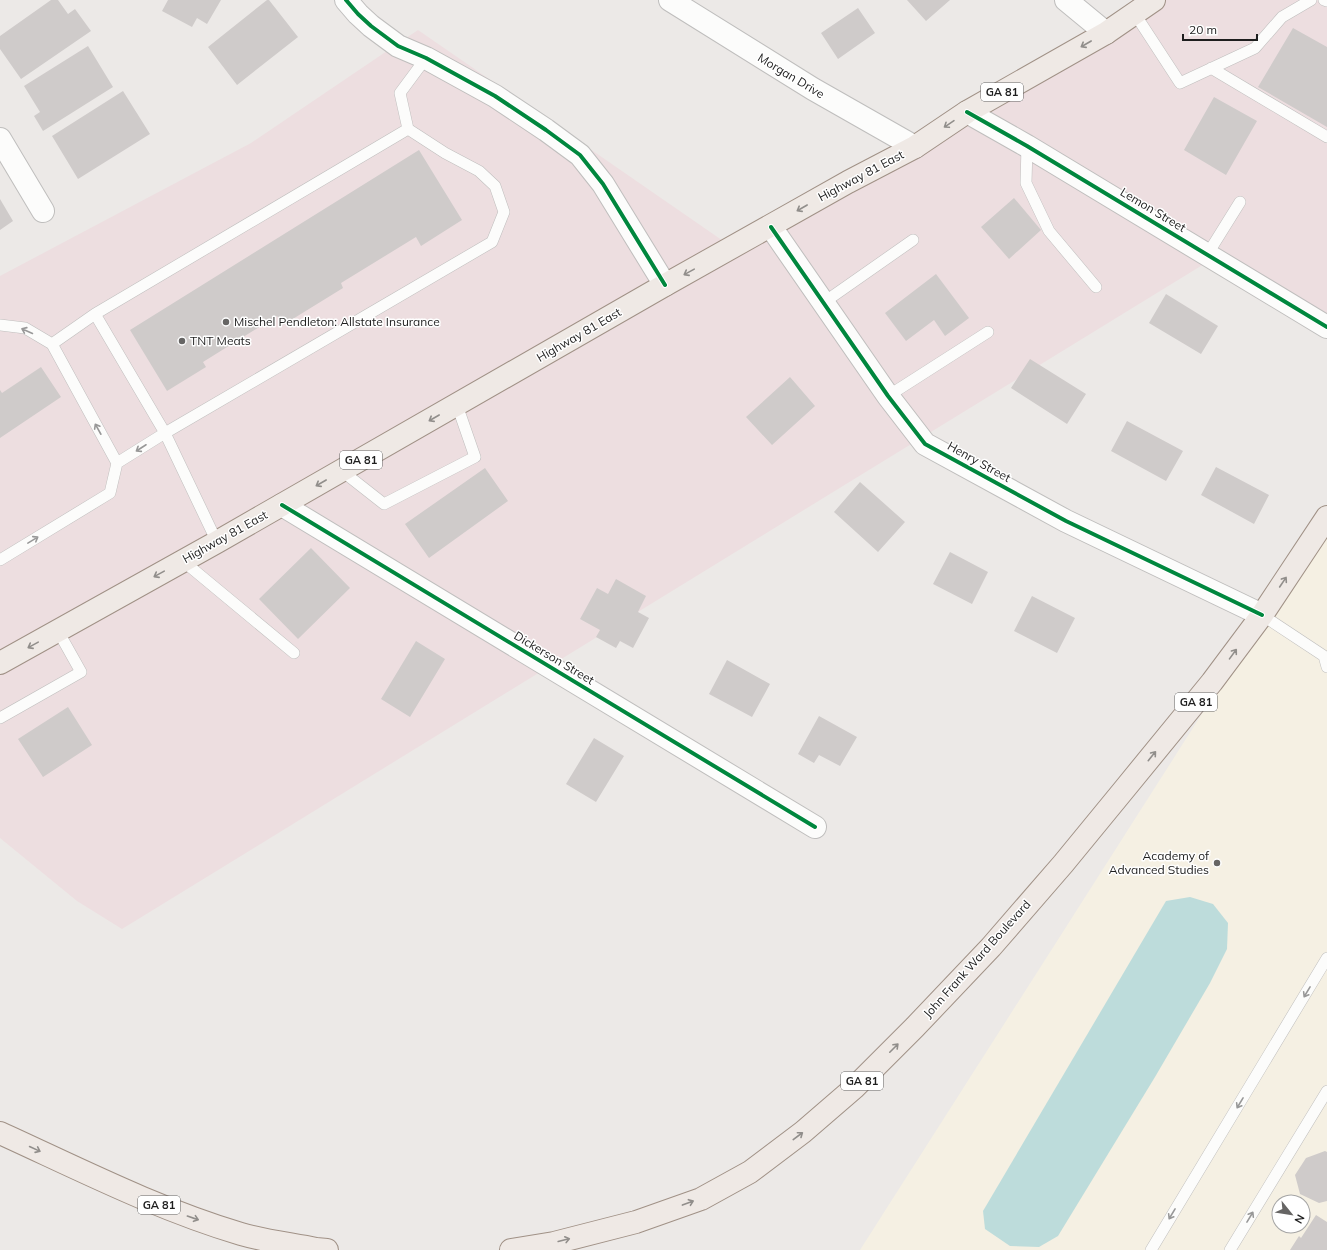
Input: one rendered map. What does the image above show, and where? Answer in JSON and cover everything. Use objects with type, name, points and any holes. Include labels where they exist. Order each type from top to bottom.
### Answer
[{"type":"main road","name":"Highway 81 East","points":[[0,663],[342,471],[665,285],[771,227],[848,182],[915,147],[968,112],[1106,33],[1154,0]]},
{"type":"main road","name":"John Frank Ward Boulevard","points":[[512,1250],[554,1243],[636,1222],[701,1199],[750,1172],[809,1127],[854,1088],[915,1027],[991,947],[1063,864],[1207,688],[1262,615],[1327,517]]},
{"type":"main road","name":"GA 81","points":[[0,1133],[138,1197],[187,1216],[243,1234],[327,1250]]},
{"type":"street","points":[[346,0],[358,14],[398,46],[426,58],[495,96],[580,155],[602,184],[665,285]]},
{"type":"street","name":"Morgan Drive","points":[[670,0],[813,90],[915,147]]},
{"type":"street","points":[[1066,0],[1106,33]]},
{"type":"street","name":"Lemon Street","points":[[968,112],[1327,327]]},
{"type":"street","points":[[0,139],[43,211]]},
{"type":"street","name":"Henry Street","points":[[771,227],[888,396],[925,444],[1066,521],[1262,615]]},
{"type":"street","name":"Dickerson Street","points":[[282,505],[816,827]]},
{"type":"lane","points":[[1135,14],[1180,82],[1255,48],[1282,17],[1312,0]]},
{"type":"lane","points":[[117,463],[165,432],[492,242],[504,212],[495,186],[479,171],[445,154],[408,129],[400,93],[426,58]]},
{"type":"lane","points":[[1211,68],[1327,137]]},
{"type":"lane","points":[[52,344],[95,314],[408,129]]},
{"type":"lane","points":[[1027,146],[1026,183],[1048,231],[1096,287]]},
{"type":"lane","points":[[1207,255],[1240,202]]},
{"type":"lane","points":[[823,303],[913,240]]},
{"type":"lane","points":[[95,314],[165,432],[217,542]]},
{"type":"lane","points":[[0,325],[25,328],[52,344],[117,463],[110,493],[0,560]]},
{"type":"lane","points":[[888,396],[988,332]]},
{"type":"lane","points":[[342,471],[384,504],[475,457],[457,405]]},
{"type":"lane","points":[[183,561],[294,653]]},
{"type":"lane","points":[[1262,615],[1324,656],[1327,667]]},
{"type":"lane","points":[[0,718],[81,672],[58,631]]},
{"type":"lane","points":[[1151,1250],[1327,958]]},
{"type":"lane","points":[[1230,1250],[1327,1090]]},
{"type":"shaded area","points":[[1150,0],[1327,0],[1327,325],[1209,261],[122,929],[77,901],[0,838],[0,276],[251,143],[418,30],[742,254],[998,108],[1114,35]]},
{"type":"shaded area","name":"Academy of Advanced Studies","points":[[1327,517],[1327,1250],[860,1250],[1323,524]]},
{"type":"water","points":[[1190,897],[1213,904],[1228,923],[1227,949],[1210,983],[1155,1077],[1058,1236],[1039,1247],[1010,1246],[985,1229],[983,1211],[1166,901]]},
{"type":"building","points":[[51,0],[58,0],[68,14],[75,9],[91,31],[21,79],[0,49],[0,36]]},
{"type":"building","points":[[168,0],[221,0],[207,24],[197,18],[192,27],[162,11]]},
{"type":"building","points":[[267,0],[269,0],[298,37],[237,85],[208,47]]},
{"type":"building","points":[[907,0],[950,0],[926,21]]},
{"type":"building","points":[[858,8],[875,33],[838,59],[821,33]]},
{"type":"building","points":[[1293,28],[1327,47],[1327,127],[1258,87]]},
{"type":"building","points":[[88,46],[113,87],[43,131],[34,116],[40,112],[24,86]]},
{"type":"building","points":[[123,91],[150,134],[78,179],[52,136]]},
{"type":"building","points":[[1214,97],[1257,121],[1226,175],[1184,150]]},
{"type":"building","points":[[419,150],[462,220],[421,246],[416,237],[341,283],[343,288],[283,325],[277,316],[203,362],[206,367],[167,391],[130,330]]},
{"type":"building","points":[[1014,198],[1041,230],[1009,259],[981,227]]},
{"type":"building","points":[[0,199],[13,221],[0,230]]},
{"type":"building","points":[[936,274],[969,318],[945,336],[934,320],[906,341],[885,313]]},
{"type":"building","points":[[1166,294],[1218,326],[1201,354],[1149,323]]},
{"type":"building","points":[[1030,359],[1086,394],[1067,424],[1011,388]]},
{"type":"building","points":[[41,367],[61,397],[0,438],[0,390],[2,393]]},
{"type":"building","points":[[790,377],[815,406],[772,445],[746,417]]},
{"type":"building","points":[[1127,421],[1183,451],[1166,481],[1111,451]]},
{"type":"building","points":[[1216,467],[1269,495],[1254,524],[1201,495]]},
{"type":"building","points":[[485,468],[508,501],[429,558],[405,524]]},
{"type":"building","points":[[860,482],[905,522],[878,552],[834,512]]},
{"type":"building","points":[[311,548],[350,588],[298,639],[259,599]]},
{"type":"building","points":[[950,552],[988,572],[972,604],[933,584]]},
{"type":"building","points":[[616,579],[646,596],[638,612],[649,618],[633,648],[620,641],[616,648],[596,637],[600,630],[580,619],[597,588],[608,594]]},
{"type":"building","points":[[1032,596],[1075,618],[1057,653],[1014,631]]},
{"type":"building","points":[[416,641],[445,659],[410,717],[381,699]]},
{"type":"building","points":[[727,660],[770,684],[752,717],[709,694]]},
{"type":"building","points":[[68,707],[92,745],[43,777],[18,739]]},
{"type":"building","points":[[819,716],[857,737],[840,766],[819,755],[814,763],[798,754]]},
{"type":"building","points":[[594,738],[624,756],[596,802],[566,784]]},
{"type":"building","points":[[1325,1151],[1327,1152],[1327,1201],[1319,1203],[1311,1199],[1311,1194],[1300,1194],[1295,1175],[1306,1158]]},
{"type":"building","points":[[1316,1215],[1327,1222],[1327,1250],[1290,1250],[1299,1236],[1301,1238],[1304,1234],[1311,1234],[1311,1223]]},
{"type":"cycle path","points":[[346,0],[371,26],[398,46],[426,58],[495,96],[580,155],[603,184],[665,285]]},
{"type":"cycle path","points":[[967,112],[1027,146],[1327,327]]},
{"type":"cycle path","points":[[771,227],[888,396],[925,444],[1066,521],[1262,615]]},
{"type":"cycle path","points":[[282,505],[815,827]]},
{"type":"place","name":"Mischel Pendleton: Allstate Insurance","points":[[226,322]]},
{"type":"place","name":"TNT Meats","points":[[182,341]]},
{"type":"place","name":"Academy of Advanced Studies","points":[[1217,863]]}]
